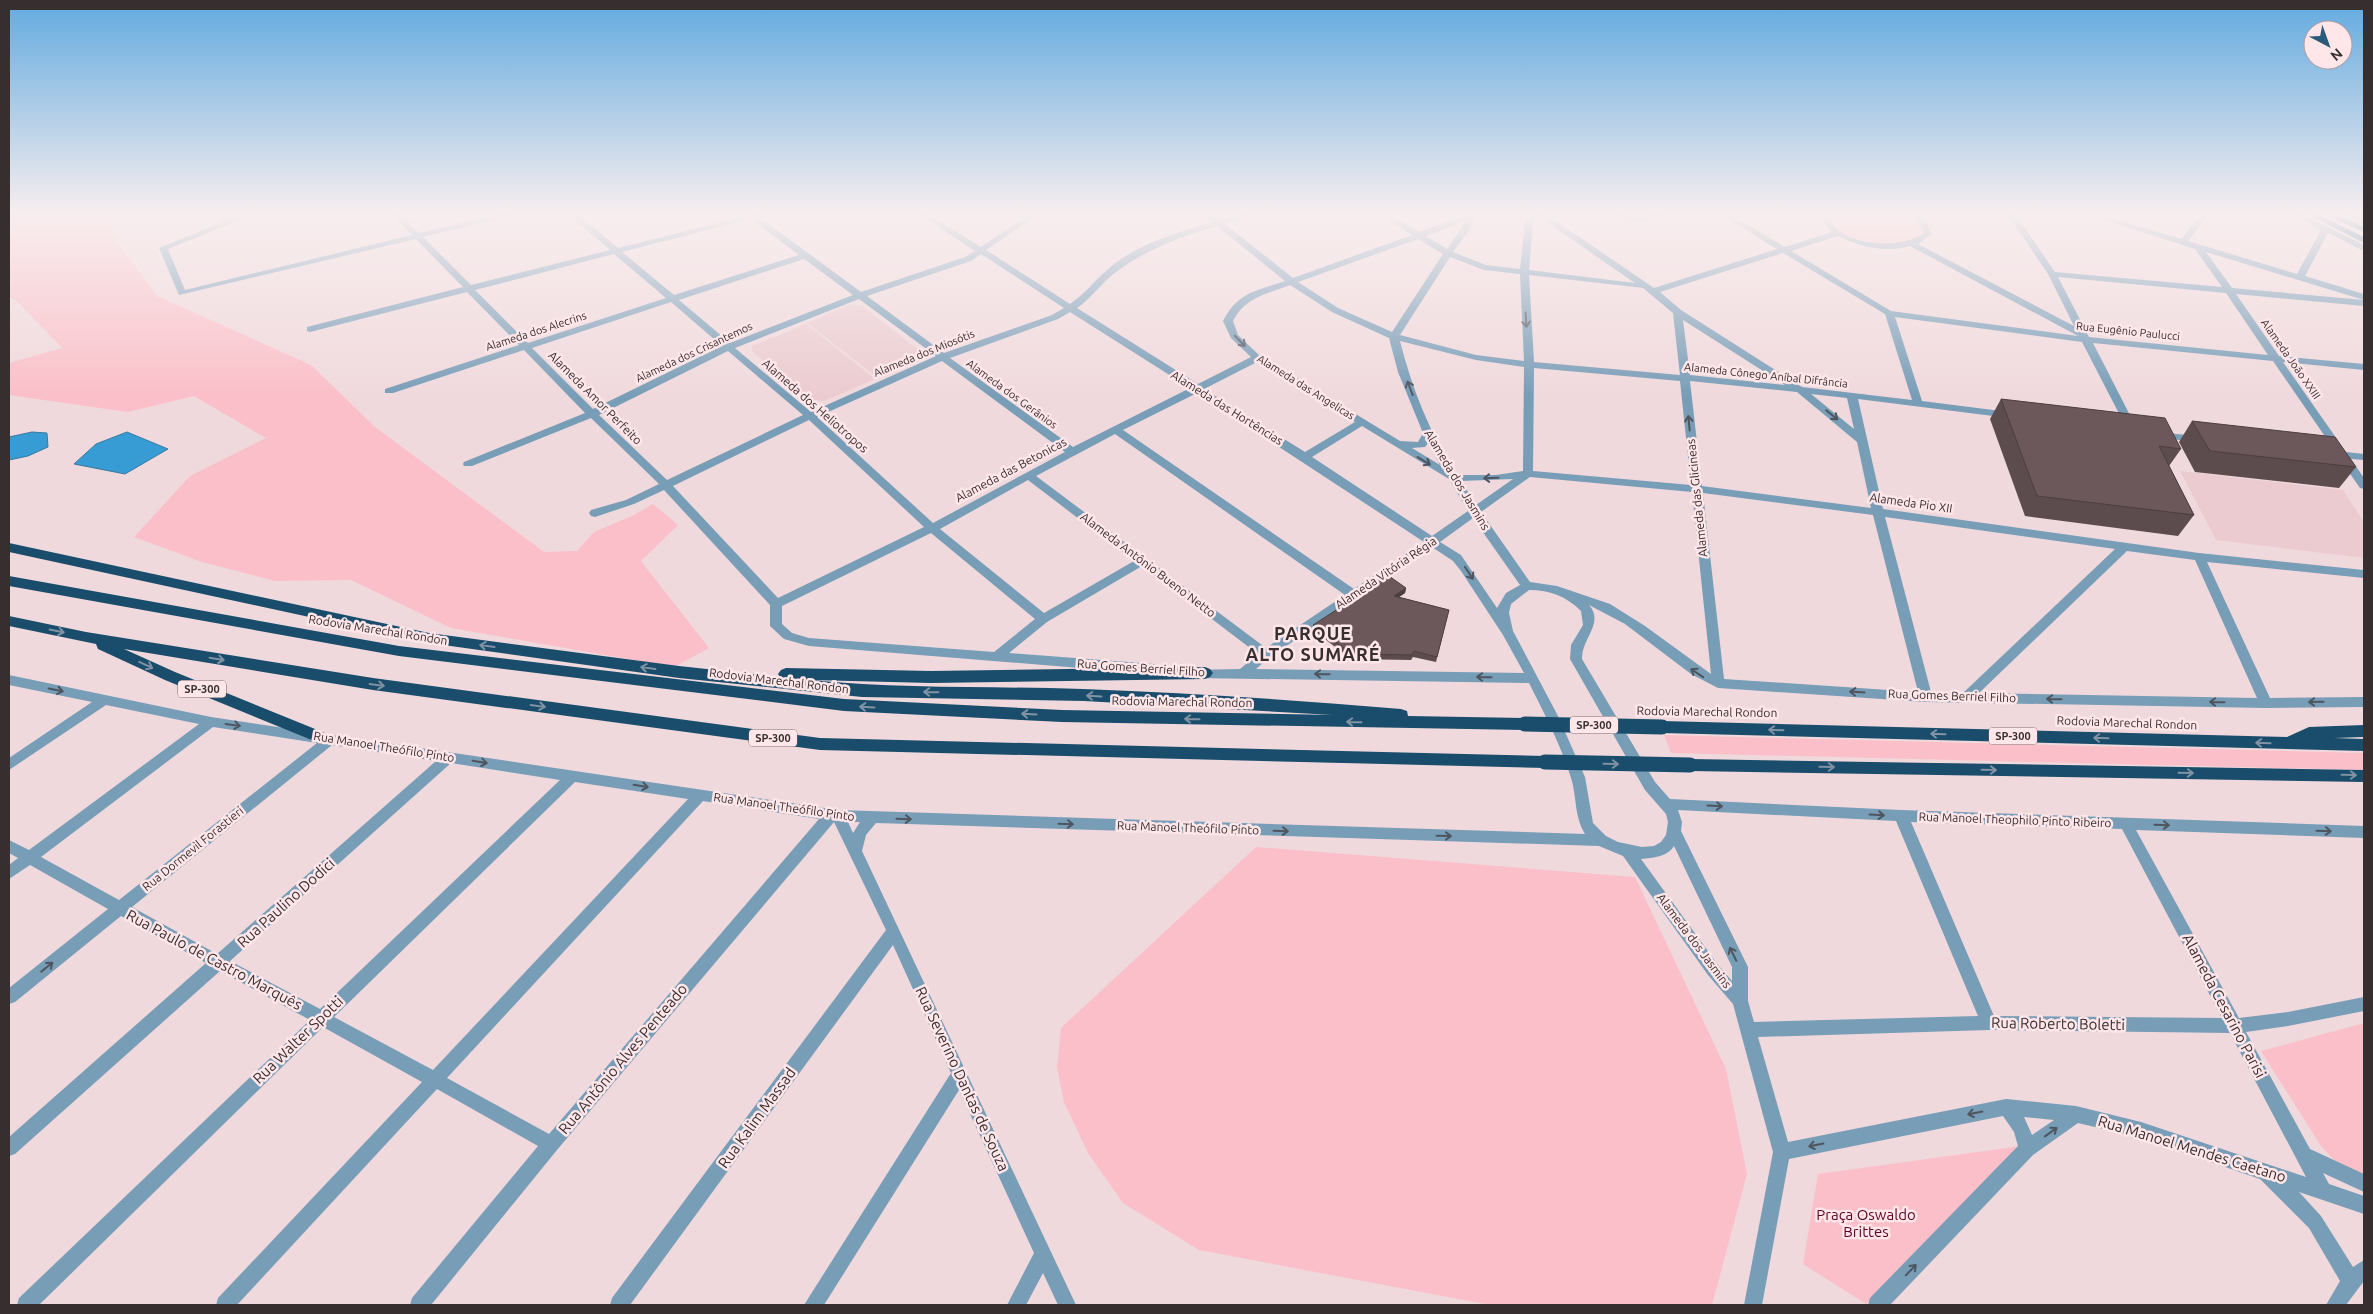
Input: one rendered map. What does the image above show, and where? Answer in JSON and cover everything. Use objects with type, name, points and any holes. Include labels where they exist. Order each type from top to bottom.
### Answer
[{"type":"highway","points":[[9,547],[429,638],[678,672],[862,691],[1084,695],[1300,706],[1381,712],[1466,724]]},
{"type":"highway","name":"Rodovia Marechal Rondon","points":[[9,581],[399,651],[844,706],[1062,716],[1662,727],[2364,745]]},
{"type":"highway","name":"SP-300","points":[[9,621],[86,637],[373,684],[820,744],[1545,762],[2364,776]]},
{"type":"highway","name":"SP-300","points":[[86,637],[170,676],[325,738]]},
{"type":"highway","points":[[678,672],[931,677],[1204,674]]},
{"type":"highway","points":[[2288,744],[2309,733],[2364,731]]},
{"type":"street","points":[[174,273],[182,293],[262,273]]},
{"type":"street","name":"Alameda Amor Perfeito","points":[[455,273],[592,414],[666,485],[776,604]]},
{"type":"street","points":[[310,329],[528,273]]},
{"type":"street","name":"Alameda dos Heliotropos","points":[[644,273],[810,416],[932,528],[1043,619]]},
{"type":"street","name":"Alameda dos Alecrins","points":[[390,392],[750,273]]},
{"type":"street","name":"Alameda dos Gerânios","points":[[828,273],[1072,452]]},
{"type":"street","name":"Alameda dos Crisantemos","points":[[468,464],[592,414],[728,347],[859,296],[926,273]]},
{"type":"street","name":"Alameda das Hortências","points":[[1016,273],[1305,457],[1457,558],[1506,632]]},
{"type":"street","name":"Alameda dos Miosótis","points":[[595,513],[630,502],[810,416],[943,357],[1055,316],[1084,299],[1110,273]]},
{"type":"street","name":"Alameda Cônego Aníbal Difrância","points":[[1280,273],[1292,283],[1354,321],[1394,337],[1446,351],[1529,365],[1800,390],[2016,416]]},
{"type":"street","name":"Alameda das Angelicas","points":[[1319,273],[1249,297],[1235,307],[1228,321],[1234,336],[1257,358],[1395,444],[1454,478]]},
{"type":"street","points":[[1394,337],[1435,273]]},
{"type":"street","points":[[1524,273],[1529,365],[1528,474]]},
{"type":"street","points":[[1543,273],[1644,286]]},
{"type":"street","points":[[1626,273],[1653,291],[1678,312],[1800,390],[1862,441]]},
{"type":"street","points":[[1653,291],[1710,273]]},
{"type":"street","points":[[1825,273],[1889,312],[1918,403]]},
{"type":"street","points":[[1967,273],[2086,337]]},
{"type":"street","name":"Alameda João XXIII","points":[[2217,273],[2364,486]]},
{"type":"street","points":[[2288,273],[2364,297]]},
{"type":"street","points":[[2300,277],[2302,273]]},
{"type":"street","points":[[2052,274],[2364,303]]},
{"type":"street","points":[[2052,274],[2086,337],[2129,432],[2203,440]]},
{"type":"street","name":"Alameda das Glicineas","points":[[1678,312],[1695,489],[1718,683]]},
{"type":"street","name":"Rua Eugênio Paulucci","points":[[1889,312],[2086,337],[2364,367]]},
{"type":"street","name":"Alameda dos Jasmins","points":[[1394,337],[1398,356],[1427,434],[1474,511],[1527,586],[1547,586],[1566,592],[1580,602],[1590,618],[1589,625],[1577,641],[1576,659],[1651,788],[1666,804],[1675,821],[1674,833],[1740,967],[1740,1001]]},
{"type":"street","name":"Alameda das Betonicas","points":[[776,604],[932,528],[1072,452],[1257,358]]},
{"type":"street","points":[[1852,397],[1878,512],[1926,697]]},
{"type":"street","points":[[1305,457],[1362,422]]},
{"type":"street","points":[[1116,430],[1354,595]]},
{"type":"street","points":[[1395,444],[1421,445],[1427,434]]},
{"type":"street","points":[[2322,453],[2364,457]]},
{"type":"street","name":"Alameda Pio XII","points":[[1454,478],[1496,478],[1528,474],[1695,489],[1878,512],[2199,558],[2364,574]]},
{"type":"street","name":"Alameda Vitória Régia","points":[[1245,672],[1266,654],[1432,542],[1528,474]]},
{"type":"street","name":"Alameda Antônio Bueno Netto","points":[[1029,476],[1266,654]]},
{"type":"street","points":[[1967,697],[2123,548]]},
{"type":"street","points":[[2199,558],[2266,703]]},
{"type":"street","points":[[997,656],[1043,619],[1142,561]]},
{"type":"street","points":[[1527,586],[1511,594],[1507,601],[1503,610],[1506,632],[1533,678],[1578,777],[1583,794],[1584,817],[1590,829],[1600,840],[1614,848],[1629,853],[1645,854],[1659,850],[1669,843],[1674,833]]},
{"type":"street","name":"Rua Gomes Berriel Filho","points":[[1566,592],[1589,598],[1623,616],[1688,667],[1703,677],[1718,683],[1926,697],[2266,703],[2364,702]]},
{"type":"street","name":"Rua Gomes Berriel Filho","points":[[776,604],[776,626],[788,636],[809,642],[1204,674],[1245,672],[1533,678]]},
{"type":"street","name":"Rua Manoel Theófilo Pinto","points":[[9,680],[211,722],[834,816],[1600,840]]},
{"type":"street","points":[[9,765],[104,700]]},
{"type":"street","points":[[9,873],[211,722]]},
{"type":"street","name":"Rua Dormevil Forastieri","points":[[9,998],[325,738]]},
{"type":"street","name":"Rua Paulino Dodici","points":[[9,1148],[449,757]]},
{"type":"street","name":"Rua Walter Spotti","points":[[26,1305],[572,776]]},
{"type":"street","points":[[225,1305],[700,795]]},
{"type":"street","name":"Rua Manoel Theophilo Pinto Ribeiro","points":[[1666,804],[1901,816],[2364,832]]},
{"type":"street","name":"Rua Severino Dantas de Souza","points":[[834,816],[856,852],[894,931],[1067,1305]]},
{"type":"street","name":"Rua Antônio Alves Penteado","points":[[419,1305],[551,1144],[834,816]]},
{"type":"street","points":[[1901,816],[1989,1023]]},
{"type":"street","points":[[856,852],[857,840],[862,829],[872,818]]},
{"type":"street","name":"Alameda Cesarino Parisi","points":[[2126,824],[2322,1189]]},
{"type":"street","name":"Rua Paulo de Castro Marquês","points":[[9,846],[118,909],[436,1079],[551,1144]]},
{"type":"street","name":"Alameda dos Jasmins","points":[[1629,853],[1713,970],[1740,1001]]},
{"type":"street","name":"Rua Kalim Massad","points":[[619,1305],[894,931]]},
{"type":"street","points":[[1740,1001],[1782,1152],[1753,1305]]},
{"type":"street","name":"Rua Roberto Boletti","points":[[1749,1030],[1989,1023],[2236,1026],[2288,1019],[2364,1004]]},
{"type":"street","points":[[813,1305],[959,1074]]},
{"type":"street","points":[[2006,1107],[2018,1120],[2024,1134],[2027,1149]]},
{"type":"street","name":"Rua Manoel Mendes Caetano","points":[[1782,1152],[2006,1107],[2076,1114],[2141,1130],[2263,1172],[2322,1189],[2364,1205]]},
{"type":"street","points":[[1877,1305],[2027,1149],[2076,1114]]},
{"type":"street","points":[[2304,1155],[2364,1183]]},
{"type":"street","points":[[2263,1172],[2287,1192],[2315,1222],[2358,1275],[2335,1305]]},
{"type":"street","points":[[1016,1305],[1044,1254]]},
{"type":"shaded area","points":[[850,305],[862,306],[921,352],[916,360],[877,377],[807,323]]},
{"type":"shaded area","points":[[806,324],[875,379],[824,401],[807,399],[752,351],[752,346]]},
{"type":"shaded area","points":[[2180,471],[2343,490],[2364,522],[2364,558],[2216,540]]},
{"type":"green space","points":[[9,273],[140,273],[157,296],[311,365],[375,427],[544,552],[577,551],[594,532],[632,516],[653,504],[678,525],[641,561],[709,648],[674,667],[451,628],[351,580],[275,581],[202,562],[134,537],[190,476],[266,438],[194,396],[128,412],[9,395],[9,363],[62,348],[17,301],[9,297]]},
{"type":"green space","points":[[1664,735],[2364,753],[2364,770],[1671,753]]},
{"type":"green space","points":[[1256,847],[1635,877],[1726,1069],[1747,1174],[1712,1305],[1490,1305],[1199,1250],[1123,1203],[1088,1153],[1064,1102],[1057,1067],[1061,1028]]},
{"type":"green space","points":[[2364,1023],[2364,1181],[2344,1171],[2321,1146],[2261,1051]]},
{"type":"green space","name":"Praça Oswaldo Brittes","points":[[2021,1146],[1866,1304],[1803,1264],[1818,1174]]},
{"type":"water","points":[[32,432],[47,433],[48,447],[28,456],[9,460],[9,437]]},
{"type":"water","points":[[127,432],[168,449],[125,474],[74,464],[96,444]]},
{"type":"building","points":[[2001,399],[2165,418],[2181,449],[2159,446],[2194,515],[2037,496]]},
{"type":"building","points":[[2192,421],[2335,437],[2356,467],[2210,451]]},
{"type":"building","points":[[1389,576],[1406,588],[1394,596],[1449,610],[1437,657],[1414,651],[1412,655],[1352,654],[1313,625]]},
{"type":"district","name":"PARQUE ALTO SUMARÉ","points":[[1313,644]]}]
